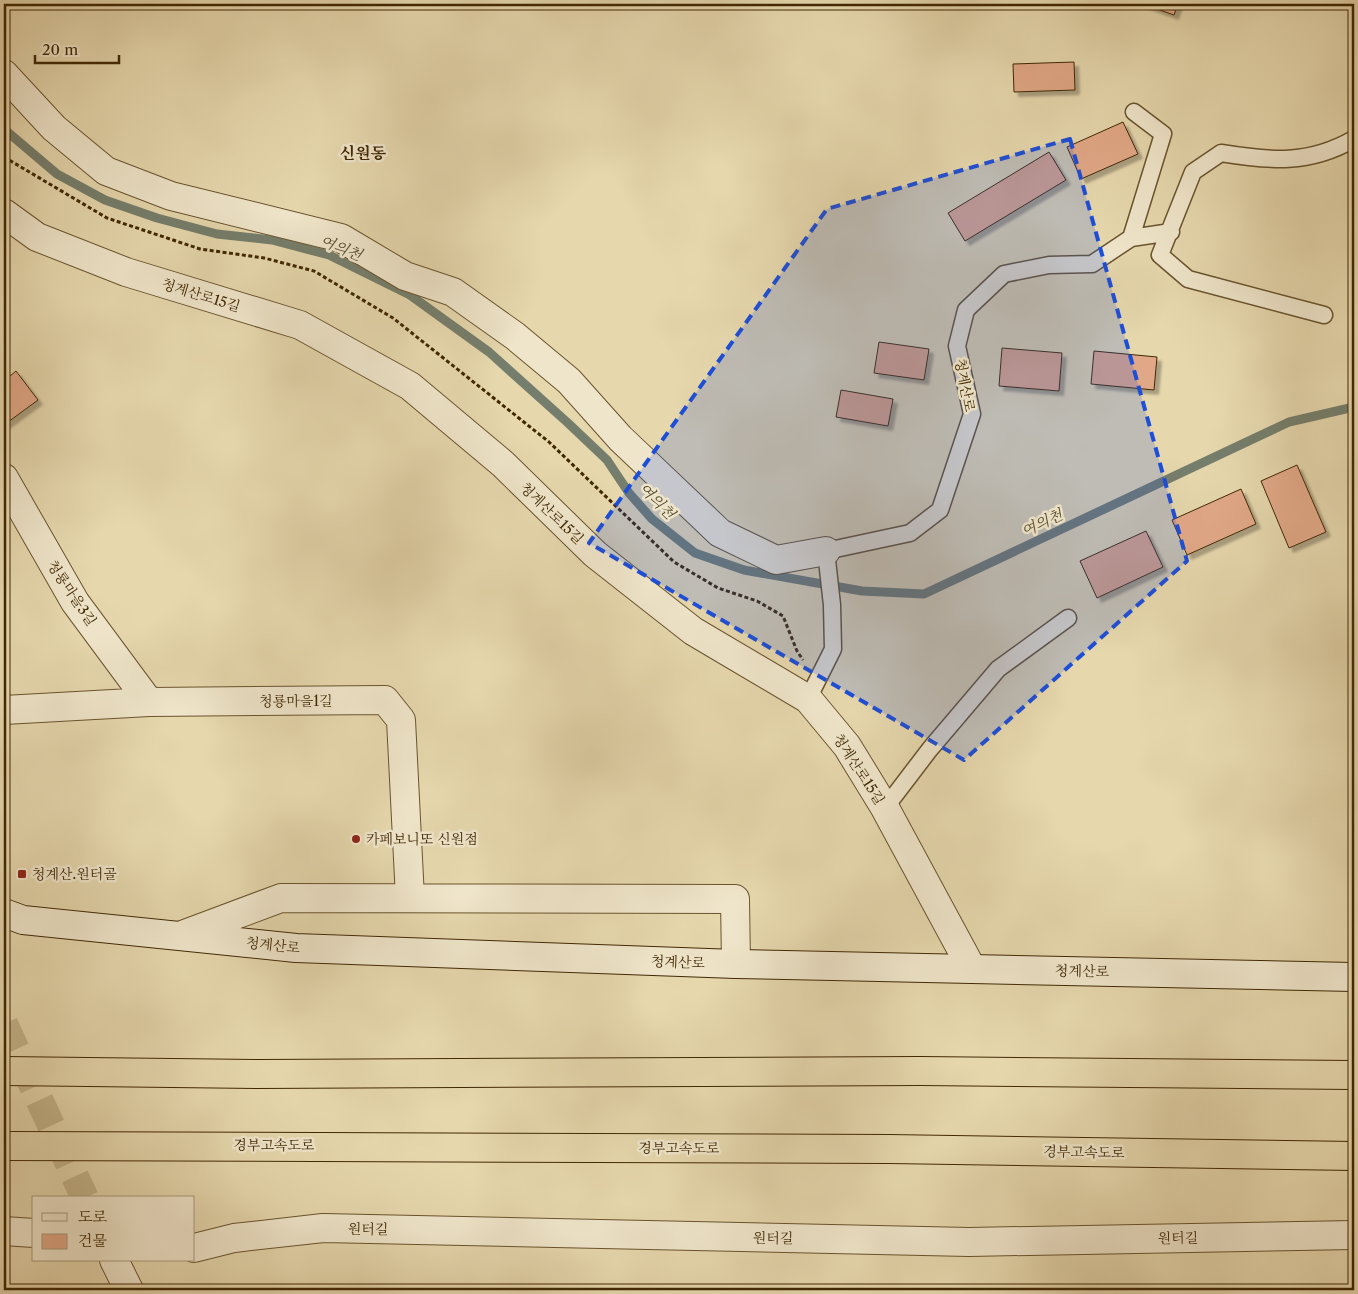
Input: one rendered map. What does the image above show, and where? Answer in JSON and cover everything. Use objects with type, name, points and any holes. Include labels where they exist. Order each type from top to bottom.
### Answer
[{"type":"highway","points":[[4,1071],[278,1074],[920,1071],[1354,1075]]},
{"type":"highway","name":"경부고속도로","points":[[4,1146],[889,1149],[1354,1156]]},
{"type":"street","points":[[4,74],[54,128],[106,170],[172,196],[341,238],[405,276],[453,292],[515,336],[569,381],[620,438],[720,532],[776,560],[826,551]]},
{"type":"street","name":"청계산로15길","points":[[4,213],[37,237],[126,272],[300,326],[410,386],[503,464],[595,554],[693,631],[808,699],[847,746],[885,808],[972,969]]},
{"type":"street","name":"청룡마을3길","points":[[4,478],[75,602],[149,702]]},
{"type":"street","name":"청룡마을1길","points":[[4,710],[149,702],[385,700],[401,720],[410,898]]},
{"type":"street","points":[[182,935],[281,898],[735,899],[736,964]]},
{"type":"street","name":"청계산로","points":[[4,913],[23,920],[296,948],[736,964],[1354,977]]},
{"type":"street","name":"원터길","points":[[195,1248],[234,1238],[323,1228],[968,1242],[1354,1235]]},
{"type":"street","points":[[4,1231],[32,1233]]},
{"type":"street","points":[[115,1262],[129,1290]]},
{"type":"lane","points":[[1134,112],[1163,134],[1131,238],[1171,232]]},
{"type":"lane","points":[[1324,315],[1188,279],[1160,255],[1171,232],[1193,172],[1221,153],[1266,160],[1304,159],[1354,139]]},
{"type":"lane","name":"청계산로","points":[[826,551],[910,533],[940,510],[972,414],[957,346],[966,310],[1004,274],[1049,265],[1092,264],[1131,238]]},
{"type":"lane","points":[[808,699],[833,649],[832,613],[826,551]]},
{"type":"lane","points":[[885,808],[930,749],[998,668],[1068,618]]},
{"type":"highlighted area","points":[[1070,139],[1187,561],[964,760],[589,543],[827,209]]},
{"type":"building","points":[[1143,4],[1178,4],[1174,15]]},
{"type":"building","points":[[1074,62],[1075,90],[1014,92],[1013,64]]},
{"type":"building","points":[[1123,122],[1138,154],[1081,179],[1067,147]]},
{"type":"building","points":[[1049,152],[1066,180],[965,241],[948,213]]},
{"type":"building","points":[[879,342],[929,349],[924,380],[874,373]]},
{"type":"building","points":[[1002,348],[1062,353],[1059,391],[999,386]]},
{"type":"building","points":[[1094,351],[1157,357],[1154,390],[1091,384]]},
{"type":"building","points":[[16,371],[38,400],[4,425],[4,381]]},
{"type":"building","points":[[841,390],[893,399],[888,426],[836,417]]},
{"type":"building","points":[[1297,465],[1326,532],[1289,548],[1261,481]]},
{"type":"building","points":[[1241,489],[1256,524],[1187,555],[1172,520]]},
{"type":"building","points":[[1146,531],[1163,567],[1097,598],[1080,561]]},
{"type":"waterway","name":"여의천","points":[[4,129],[57,174],[105,200],[157,218],[217,234],[272,240],[329,255],[410,295],[489,352],[568,423],[607,460],[629,493],[652,519],[695,553],[744,570],[862,591],[924,594],[1289,422],[1354,407]]},
{"type":"tunnel","points":[[4,1024],[84,1196]]},
{"type":"place","name":"카페보니또 신원점","points":[[356,839]]},
{"type":"place","name":"청계산.원터골","points":[[22,874]]},
{"type":"district","name":"신원동","points":[[363,153]]}]
